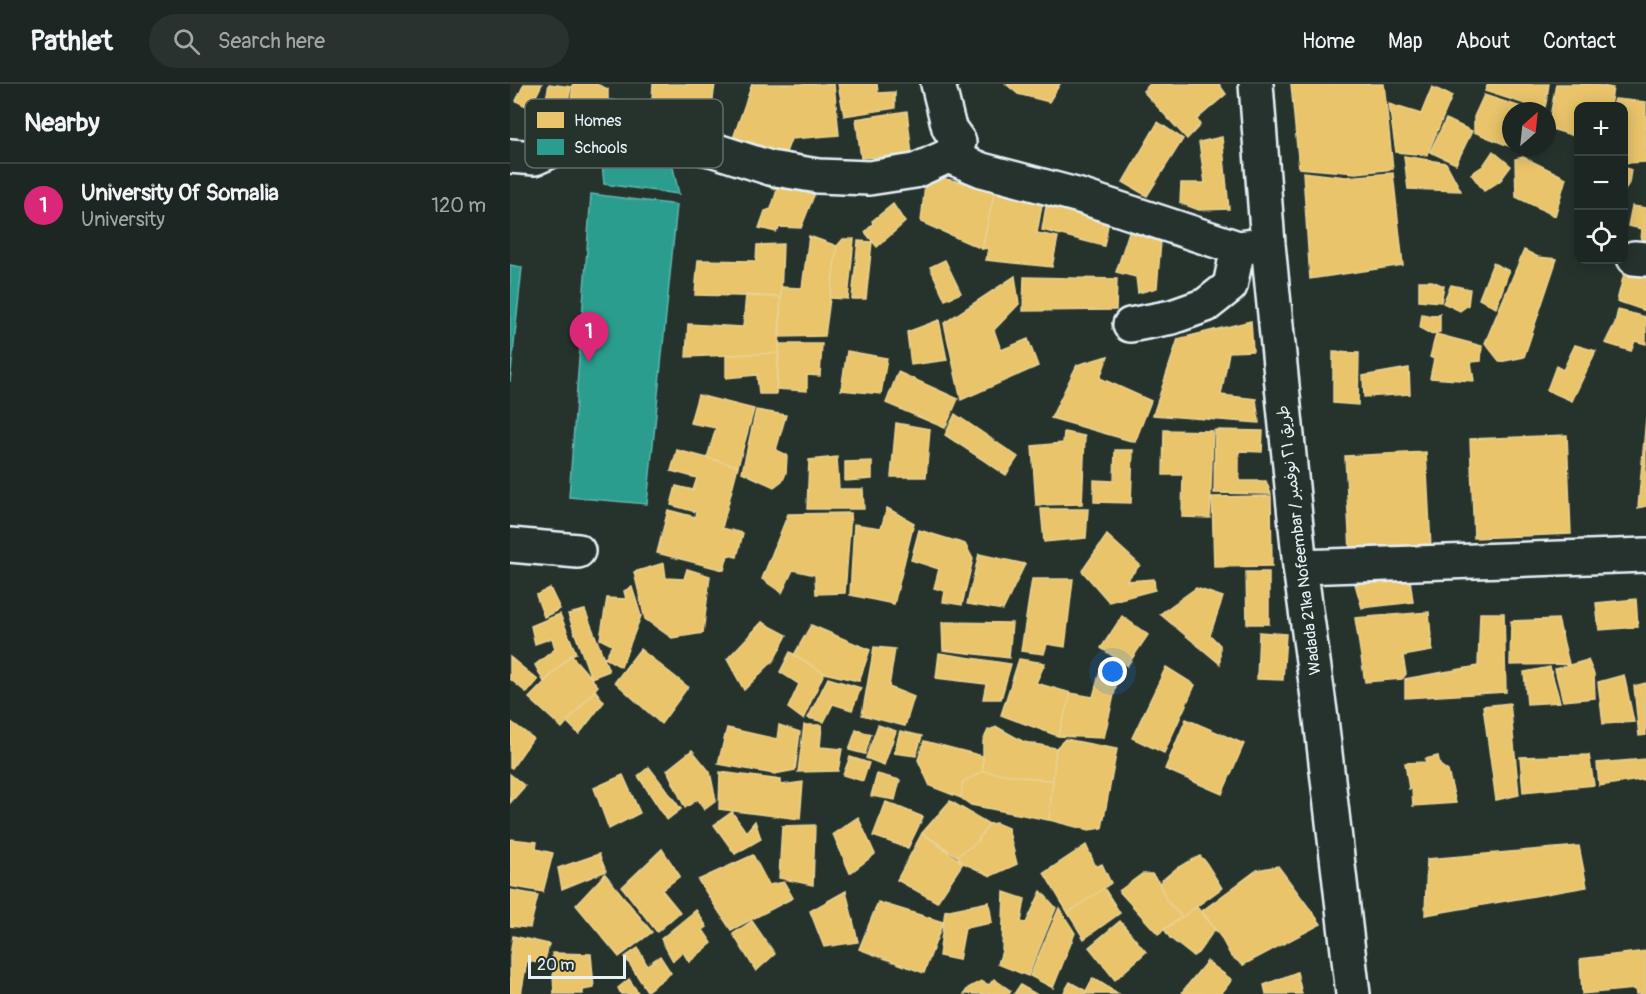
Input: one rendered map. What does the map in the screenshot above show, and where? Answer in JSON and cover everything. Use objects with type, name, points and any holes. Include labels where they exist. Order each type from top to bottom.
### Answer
[{"type":"street","points":[[723,153],[770,168],[818,176],[869,178],[915,171],[948,156],[959,142],[949,128],[938,84]]},
{"type":"street","name":"Wadada 21ka Nofeembar / طريق ٢١ نوفمبر","points":[[1256,84],[1253,246],[1321,719],[1353,994]]},
{"type":"street","points":[[510,156],[525,157]]},
{"type":"street","points":[[948,156],[982,170],[1253,246],[1230,286],[1206,305],[1172,317],[1130,325]]},
{"type":"street","points":[[510,544],[578,551]]},
{"type":"street","points":[[1300,567],[1646,555]]},
{"type":"building: Homes","points":[[524,84],[542,84],[534,99],[525,99],[525,106],[516,101]]},
{"type":"building: Homes","points":[[549,84],[571,87],[569,99],[546,99]]},
{"type":"building: Homes","points":[[573,84],[596,84],[608,89],[608,99],[571,99]]},
{"type":"building: Homes","points":[[653,84],[715,84],[713,99],[652,99]]},
{"type":"building: Homes","points":[[752,84],[834,84],[839,135],[791,139],[782,163],[731,144]]},
{"type":"building: Homes","points":[[838,84],[877,84],[878,93],[895,92],[895,108],[844,116]]},
{"type":"building: Homes","points":[[1006,84],[1060,84],[1049,102],[1018,94]]},
{"type":"building: Homes","points":[[1150,84],[1219,84],[1226,94],[1197,119],[1200,125],[1187,139],[1143,91]]},
{"type":"building: Homes","points":[[1291,84],[1384,84],[1393,169],[1356,173],[1299,168]]},
{"type":"building: Homes","points":[[1488,84],[1549,84],[1546,102],[1519,102],[1485,91]]},
{"type":"building: Homes","points":[[1556,84],[1592,84],[1613,88],[1611,102],[1574,102],[1574,136],[1556,130],[1556,102],[1553,102]]},
{"type":"building: Homes","points":[[1432,87],[1452,96],[1427,155],[1396,152],[1389,104],[1421,114]]},
{"type":"building: Homes","points":[[1484,95],[1506,102],[1502,102],[1502,143],[1474,132],[1474,117]]},
{"type":"building: Homes","points":[[1615,99],[1646,102],[1646,162],[1628,163],[1628,102],[1614,102]]},
{"type":"building: Homes","points":[[907,111],[912,155],[861,158],[856,119]]},
{"type":"building: Homes","points":[[1446,119],[1472,131],[1456,164],[1430,152]]},
{"type":"building: Homes","points":[[1158,122],[1183,139],[1147,196],[1123,182]]},
{"type":"building: Homes","points":[[1222,137],[1229,209],[1199,210],[1180,203],[1181,183],[1205,183],[1199,142]]},
{"type":"building: Homes","points":[[1493,151],[1511,166],[1500,181],[1484,191],[1471,174],[1483,166]]},
{"type":"building: Homes","points":[[1404,156],[1446,163],[1461,191],[1408,189]]},
{"type":"building: Homes","points":[[1523,157],[1566,178],[1555,216],[1516,197],[1515,159]]},
{"type":"building: Homes","points":[[1628,169],[1631,170],[1628,185]]},
{"type":"building: Homes","points":[[771,172],[821,178],[801,228],[780,227],[776,232],[759,228],[765,211],[771,209],[777,190],[767,186]]},
{"type":"building: Homes","points":[[1303,172],[1346,177],[1393,173],[1403,265],[1310,279]]},
{"type":"building: Homes","points":[[926,175],[995,189],[982,249],[921,222]]},
{"type":"building: Homes","points":[[995,189],[1043,199],[1037,233],[1058,237],[1052,267],[986,260],[988,248],[982,249]]},
{"type":"building: Homes","points":[[1047,200],[1109,220],[1104,246],[1042,230]]},
{"type":"building: Homes","points":[[893,204],[905,222],[877,247],[865,232],[873,224],[872,221]]},
{"type":"building: Homes","points":[[1632,206],[1646,208],[1646,252],[1640,251],[1642,229],[1628,226]]},
{"type":"building: Homes","points":[[1129,232],[1161,241],[1157,288],[1138,293],[1136,277],[1116,272]]},
{"type":"building: Homes","points":[[809,236],[837,246],[825,336],[779,337],[781,287],[802,288]]},
{"type":"building: Homes","points":[[843,239],[854,239],[848,299],[830,298],[837,246]]},
{"type":"building: Homes","points":[[858,241],[872,242],[866,299],[852,299]]},
{"type":"building: Homes","points":[[783,244],[781,297],[695,295],[698,260],[756,261],[757,245]]},
{"type":"building: Homes","points":[[1524,250],[1538,257],[1557,259],[1524,357],[1500,362],[1485,343]]},
{"type":"building: Homes","points":[[945,260],[961,293],[945,300],[930,267]]},
{"type":"building: Homes","points":[[1493,263],[1509,271],[1496,308],[1479,299]]},
{"type":"building: Homes","points":[[1626,266],[1646,274],[1646,311],[1617,301]]},
{"type":"building: Homes","points":[[1015,276],[1019,304],[994,330],[1001,350],[1028,339],[1038,366],[961,400],[944,323]]},
{"type":"building: Homes","points":[[1024,277],[1117,279],[1116,310],[1023,311]]},
{"type":"building: Homes","points":[[1419,281],[1432,281],[1444,286],[1441,302],[1419,300]]},
{"type":"building: Homes","points":[[1451,285],[1470,289],[1468,305],[1460,311],[1443,303]]},
{"type":"building: Homes","points":[[746,295],[781,297],[779,353],[686,357],[688,324],[743,327]]},
{"type":"building: Homes","points":[[1618,310],[1646,317],[1646,344],[1635,341],[1631,351],[1605,343],[1615,323]]},
{"type":"building: Homes","points":[[1422,314],[1432,316],[1440,314],[1440,332],[1431,334],[1420,328]]},
{"type":"building: Homes","points":[[939,320],[947,360],[911,365],[907,332]]},
{"type":"building: Homes","points":[[1251,321],[1253,351],[1229,352],[1221,395],[1256,399],[1259,423],[1153,415],[1178,339]]},
{"type":"building: Homes","points":[[1436,334],[1482,346],[1481,361],[1471,362],[1474,381],[1430,378],[1434,359],[1430,357]]},
{"type":"building: Homes","points":[[779,344],[822,344],[820,376],[807,375],[807,391],[776,389]]},
{"type":"building: Homes","points":[[1575,345],[1596,351],[1572,401],[1547,390],[1556,366],[1563,370]]},
{"type":"building: Homes","points":[[847,351],[887,358],[881,394],[841,390]]},
{"type":"building: Homes","points":[[1333,352],[1359,353],[1358,405],[1333,403]]},
{"type":"building: Homes","points":[[779,353],[776,394],[759,394],[757,375],[726,378],[726,355]]},
{"type":"building: Homes","points":[[1108,356],[1100,378],[1151,401],[1135,442],[1051,418],[1077,365]]},
{"type":"building: Homes","points":[[1409,368],[1410,394],[1364,397],[1363,376]]},
{"type":"building: Homes","points":[[898,372],[958,399],[945,428],[886,403]]},
{"type":"building: Homes","points":[[698,395],[754,409],[738,466],[707,458],[716,428],[690,423]]},
{"type":"building: Homes","points":[[756,410],[786,415],[776,450],[787,455],[786,473],[783,480],[774,487],[742,472]]},
{"type":"building: Homes","points":[[955,414],[1018,457],[1006,475],[945,435]]},
{"type":"building: Homes","points":[[1646,418],[1646,506],[1638,508]]},
{"type":"building: Homes","points":[[896,423],[930,429],[926,477],[891,477]]},
{"type":"building: Homes","points":[[1164,430],[1213,431],[1210,518],[1182,517],[1183,475],[1163,475]]},
{"type":"building: Homes","points":[[1215,430],[1263,431],[1262,452],[1239,451],[1239,481],[1266,481],[1271,494],[1214,493]]},
{"type":"building: Homes","points":[[1064,432],[1085,436],[1082,504],[1036,505],[1032,446],[1063,443]]},
{"type":"building: Homes","points":[[1567,435],[1571,534],[1474,538],[1470,439]]},
{"type":"building: Homes","points":[[677,450],[738,466],[722,528],[743,533],[737,557],[728,555],[724,570],[657,553],[668,510],[695,517],[696,512],[671,505],[676,486],[693,490],[697,478],[671,471]]},
{"type":"building: Homes","points":[[1115,450],[1133,450],[1131,503],[1094,502],[1094,480],[1114,481]]},
{"type":"building: Homes","points":[[1426,452],[1431,548],[1350,551],[1345,456]]},
{"type":"building: Homes","points":[[837,457],[839,489],[863,489],[864,509],[807,509],[809,460]]},
{"type":"building: Homes","points":[[872,461],[872,479],[845,481],[845,462]]},
{"type":"building: Homes","points":[[1271,496],[1272,566],[1214,567],[1212,497]]},
{"type":"building: Homes","points":[[887,508],[914,523],[894,604],[850,595],[854,524],[881,528]]},
{"type":"building: Homes","points":[[1041,509],[1088,509],[1086,538],[1044,542]]},
{"type":"building: Homes","points":[[851,513],[845,593],[816,594],[815,575],[793,570],[782,593],[762,579],[788,514]]},
{"type":"building: Homes","points":[[919,530],[965,544],[973,559],[962,605],[943,602],[945,591],[934,588],[939,569],[911,560]]},
{"type":"building: Homes","points":[[1107,535],[1140,565],[1126,581],[1154,579],[1155,590],[1109,602],[1082,571]]},
{"type":"building: Homes","points":[[979,554],[1025,564],[1003,610],[967,604]]},
{"type":"building: Homes","points":[[664,563],[666,578],[684,579],[687,569],[710,576],[703,633],[672,638],[645,619],[634,572]]},
{"type":"building: Homes","points":[[1246,572],[1269,572],[1269,624],[1247,624]]},
{"type":"building: Homes","points":[[1032,579],[1073,579],[1065,647],[1047,644],[1044,654],[1021,651]]},
{"type":"building: Homes","points":[[1410,579],[1413,602],[1362,608],[1355,584]]},
{"type":"building: Homes","points":[[632,587],[641,616],[621,667],[605,658],[612,645],[600,639],[607,598],[626,599],[624,591]]},
{"type":"building: Homes","points":[[550,588],[560,609],[544,617],[536,595]]},
{"type":"building: Homes","points":[[1196,588],[1223,597],[1210,635],[1220,645],[1220,664],[1160,614]]},
{"type":"building: Homes","points":[[1636,599],[1638,627],[1599,630],[1596,603]]},
{"type":"building: Homes","points":[[585,610],[609,671],[591,678],[568,614]]},
{"type":"building: Homes","points":[[1429,612],[1432,651],[1403,656],[1406,674],[1402,679],[1365,682],[1355,618]]},
{"type":"building: Homes","points":[[1480,613],[1504,613],[1506,692],[1405,698],[1405,679],[1478,666]]},
{"type":"building: Homes","points":[[560,614],[576,653],[571,655],[544,682],[535,665],[555,649],[552,638],[535,644],[531,626]]},
{"type":"building: Homes","points":[[1122,616],[1148,635],[1127,666],[1101,648]]},
{"type":"building: Homes","points":[[1558,619],[1569,664],[1510,665],[1511,621]]},
{"type":"building: Homes","points":[[762,622],[787,635],[774,660],[744,690],[727,659]]},
{"type":"building: Homes","points":[[942,622],[1012,623],[1009,658],[943,650]]},
{"type":"building: Homes","points":[[811,625],[870,650],[859,681],[824,673],[794,655]]},
{"type":"building: Homes","points":[[1259,632],[1286,634],[1283,680],[1257,679]]},
{"type":"building: Homes","points":[[874,647],[895,649],[889,687],[914,697],[905,726],[862,715]]},
{"type":"building: Homes","points":[[640,649],[688,687],[661,724],[615,682]]},
{"type":"building: Homes","points":[[790,652],[824,673],[803,719],[788,708],[799,684],[780,672]]},
{"type":"building: Homes","points":[[939,653],[1011,664],[1001,699],[983,699],[986,684],[936,678]]},
{"type":"building: Homes","points":[[571,655],[598,686],[562,728],[529,698]]},
{"type":"building: Homes","points":[[510,657],[538,680],[527,693],[510,679]]},
{"type":"building: Homes","points":[[1019,659],[1045,663],[1036,683],[1071,693],[1058,736],[1001,715]]},
{"type":"building: Homes","points":[[1588,660],[1594,674],[1595,698],[1563,701],[1555,669]]},
{"type":"building: Homes","points":[[1102,664],[1120,669],[1104,738],[1058,736],[1071,693],[1093,697]]},
{"type":"building: Homes","points":[[1166,667],[1195,685],[1164,753],[1132,738]]},
{"type":"building: Homes","points":[[1550,667],[1560,702],[1527,704],[1524,672]]},
{"type":"building: Homes","points":[[1624,675],[1634,722],[1603,724],[1598,682]]},
{"type":"building: Homes","points":[[828,678],[861,688],[852,710],[833,704],[824,722],[808,718]]},
{"type":"building: Homes","points":[[1646,683],[1646,735],[1639,736],[1634,686]]},
{"type":"building: Homes","points":[[595,690],[604,702],[579,734],[567,722]]},
{"type":"building: Homes","points":[[1510,703],[1519,795],[1496,800],[1483,706]]},
{"type":"building: Homes","points":[[1186,719],[1244,744],[1222,794],[1165,769]]},
{"type":"building: Homes","points":[[510,721],[533,738],[512,768],[510,767]]},
{"type":"building: Homes","points":[[779,725],[800,732],[795,770],[774,774],[718,764],[727,728],[777,739]]},
{"type":"building: Homes","points":[[804,725],[822,725],[820,747],[842,749],[838,771],[798,772]]},
{"type":"building: Homes","points":[[878,725],[896,731],[884,765],[866,758]]},
{"type":"building: Homes","points":[[997,727],[1024,742],[1056,748],[1053,781],[983,771],[983,741],[988,730]]},
{"type":"building: Homes","points":[[856,730],[871,734],[865,754],[849,750]]},
{"type":"building: Homes","points":[[900,731],[922,736],[916,756],[894,753]]},
{"type":"building: Homes","points":[[1065,739],[1117,749],[1102,828],[1088,830],[1049,820],[1056,748]]},
{"type":"building: Homes","points":[[924,741],[983,756],[983,771],[963,782],[961,798],[930,786],[918,760]]},
{"type":"building: Homes","points":[[692,750],[710,772],[716,801],[704,810],[698,799],[685,808],[667,770]]},
{"type":"building: Homes","points":[[1589,755],[1594,785],[1523,792],[1520,757]]},
{"type":"building: Homes","points":[[1438,756],[1440,765],[1448,771],[1456,803],[1413,806],[1412,789],[1409,789],[1405,763],[1426,762],[1425,759]]},
{"type":"building: Homes","points":[[850,757],[869,763],[863,781],[843,775]]},
{"type":"building: Homes","points":[[1646,759],[1646,779],[1599,786],[1597,763]]},
{"type":"building: Homes","points":[[649,767],[681,809],[667,820],[638,776]]},
{"type":"building: Homes","points":[[983,771],[1053,781],[1049,820],[971,805],[961,798],[963,782]]},
{"type":"building: Homes","points":[[720,772],[781,780],[781,785],[803,782],[800,819],[719,809]]},
{"type":"building: Homes","points":[[510,774],[525,786],[510,803]]},
{"type":"building: Homes","points":[[877,774],[900,780],[895,800],[871,796]]},
{"type":"building: Homes","points":[[623,775],[640,813],[609,829],[594,788]]},
{"type":"building: Homes","points":[[950,801],[989,824],[976,843],[957,856],[922,833]]},
{"type":"building: Homes","points":[[886,802],[923,817],[908,848],[873,836]]},
{"type":"building: Homes","points":[[732,812],[746,832],[755,821],[761,839],[735,854],[714,825]]},
{"type":"building: Homes","points":[[858,817],[875,854],[850,873],[833,834]]},
{"type":"building: Homes","points":[[996,823],[1008,828],[1017,864],[991,876],[963,863],[957,856],[976,843],[989,824]]},
{"type":"building: Homes","points":[[815,825],[813,885],[779,878],[782,826]]},
{"type":"building: Homes","points":[[922,833],[963,863],[937,902],[897,880]]},
{"type":"building: Homes","points":[[510,839],[537,842],[536,849],[553,853],[543,892],[510,886]]},
{"type":"building: Homes","points":[[1086,845],[1096,867],[1102,864],[1111,883],[1068,913],[1044,873]]},
{"type":"building: Homes","points":[[1579,846],[1587,887],[1425,915],[1427,859]]},
{"type":"building: Homes","points":[[662,849],[680,876],[662,890],[680,912],[657,932],[622,887]]},
{"type":"building: Homes","points":[[599,854],[606,871],[562,889],[558,868]]},
{"type":"building: Homes","points":[[753,855],[769,885],[784,882],[793,898],[731,930],[698,880]]},
{"type":"building: Homes","points":[[1200,856],[1222,888],[1182,917],[1166,900],[1159,883],[1177,868]]},
{"type":"building: Homes","points":[[1278,866],[1321,924],[1243,965],[1231,956],[1202,911],[1257,870]]},
{"type":"building: Homes","points":[[605,874],[652,932],[619,957],[576,905]]},
{"type":"building: Homes","points":[[1142,874],[1152,874],[1159,883],[1166,900],[1182,917],[1158,934],[1119,891]]},
{"type":"building: Homes","points":[[1104,888],[1120,913],[1084,939],[1068,913]]},
{"type":"building: Homes","points":[[510,890],[538,895],[530,928],[510,926]]},
{"type":"building: Homes","points":[[846,891],[858,942],[824,947],[810,911]]},
{"type":"building: Homes","points":[[1041,891],[1056,908],[1028,976],[998,964],[1002,951],[1004,892],[1025,899],[1021,922],[1026,923]]},
{"type":"building: Homes","points":[[878,902],[943,922],[924,973],[859,949]]},
{"type":"building: Homes","points":[[989,902],[992,923],[965,928],[959,960],[939,956],[945,911]]},
{"type":"building: Homes","points":[[1197,907],[1215,929],[1198,953],[1193,956],[1170,938],[1164,929]]},
{"type":"building: Homes","points":[[1059,908],[1075,933],[1053,988],[1030,976]]},
{"type":"building: Homes","points":[[696,910],[707,927],[703,930],[712,943],[689,962],[683,952],[673,961],[661,939]]},
{"type":"building: Homes","points":[[752,921],[775,954],[756,971],[733,934]]},
{"type":"building: Homes","points":[[1120,921],[1146,952],[1115,980],[1089,947]]},
{"type":"building: Homes","points":[[513,936],[549,944],[544,964],[527,961],[521,994],[510,994],[510,956]]},
{"type":"building: Homes","points":[[638,948],[647,965],[660,956],[671,973],[647,991],[625,957]]},
{"type":"building: Homes","points":[[1646,951],[1646,994],[1636,994],[1635,989],[1582,994],[1580,959]]},
{"type":"building: Homes","points":[[552,953],[591,954],[594,988],[583,990],[583,994],[554,994]]},
{"type":"building: Homes","points":[[1207,961],[1232,980],[1221,994],[1185,994],[1182,992]]},
{"type":"building: Homes","points":[[1297,972],[1302,994],[1266,994],[1264,985]]},
{"type":"building: Homes","points":[[1093,978],[1119,994],[1063,994],[1070,982],[1086,991]]},
{"type":"building: Homes","points":[[629,979],[639,994],[621,994],[618,988]]},
{"type":"building: Homes","points":[[994,979],[1011,991],[1009,994],[964,994],[968,988],[981,981],[989,985]]},
{"type":"building: Homes","points":[[1020,985],[1036,994],[1014,994]]},
{"type":"building: Schools","points":[[603,168],[673,168],[679,194],[604,184]]},
{"type":"building: Schools","points":[[591,194],[677,205],[647,504],[569,497]]},
{"type":"building: Schools","points":[[510,265],[522,267],[510,382]]},
{"type":"place","name":"University Of Somalia","points":[[589,362]]}]
